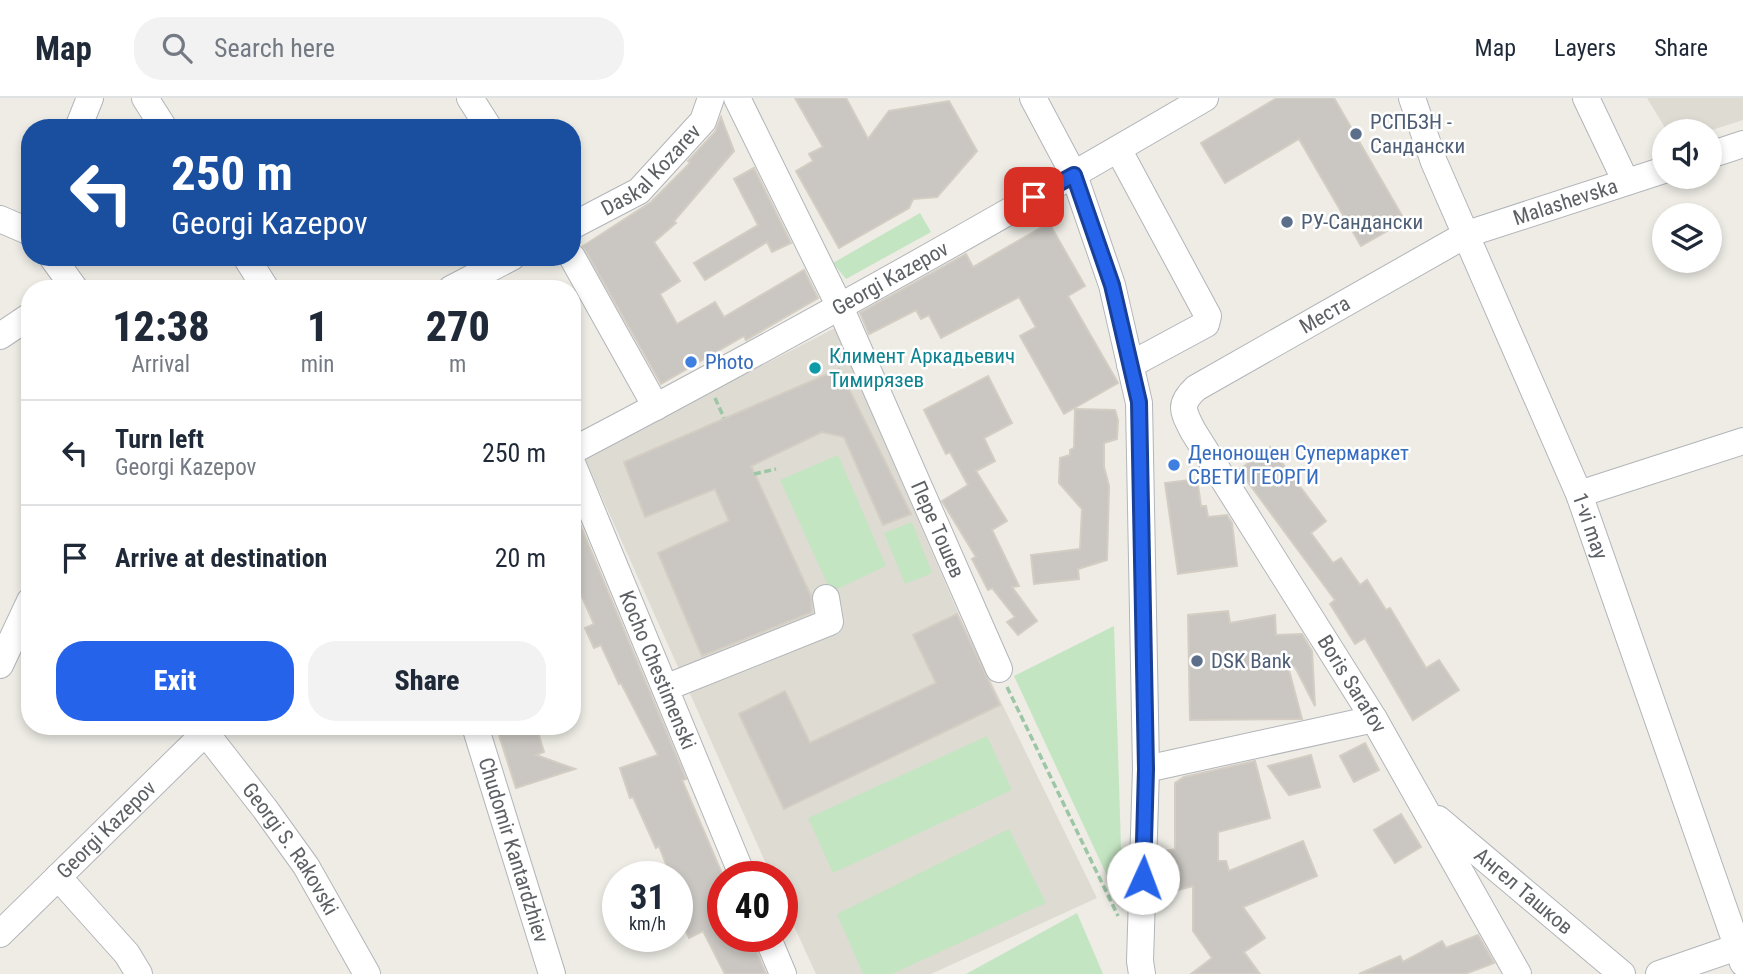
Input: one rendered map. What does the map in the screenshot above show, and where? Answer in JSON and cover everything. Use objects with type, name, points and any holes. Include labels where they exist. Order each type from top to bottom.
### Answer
[{"type":"street","points":[[82,119],[90,98]]},
{"type":"street","points":[[145,98],[158,119]]},
{"type":"street","points":[[470,98],[483,119]]},
{"type":"street","name":"Daskal Kozarev","points":[[581,221],[639,191],[703,121],[711,98]]},
{"type":"street","name":"Пере Тошев","points":[[737,98],[839,307],[999,669]]},
{"type":"street","points":[[1032,98],[1074,175],[1112,285],[1139,402],[1146,769],[1145,970]]},
{"type":"street","name":"Georgi Kazepov","points":[[581,446],[839,307],[1205,98]]},
{"type":"street","name":"1-vi may","points":[[1412,98],[1434,162],[1579,494],[1741,952]]},
{"type":"street","points":[[1587,98],[1626,182]]},
{"type":"street","points":[[1722,151],[1743,144]]},
{"type":"street","points":[[1118,149],[1208,316],[1206,324],[1130,365]]},
{"type":"street","name":"Malashevska","points":[[1467,234],[1652,174]]},
{"type":"street","points":[[0,219],[21,228]]},
{"type":"street","name":"Места","points":[[1185,398],[1196,388],[1467,234]]},
{"type":"street","points":[[468,280],[495,266]]},
{"type":"street","points":[[577,266],[656,407]]},
{"type":"street","points":[[0,336],[21,322]]},
{"type":"street","name":"Boris Sarafov","points":[[1185,398],[1183,411],[1193,431],[1374,719],[1518,974]]},
{"type":"street","points":[[1579,494],[1743,441]]},
{"type":"street","name":"Kocho Chestimenski","points":[[581,485],[736,861]]},
{"type":"street","points":[[665,688],[830,622],[826,598]]},
{"type":"street","points":[[0,665],[21,620]]},
{"type":"street","points":[[1146,769],[1374,719]]},
{"type":"street","name":"Georgi Kazepov","points":[[0,934],[203,735]]},
{"type":"street","name":"Georgi S. Rakovski","points":[[213,735],[306,866],[366,974]]},
{"type":"street","name":"Chudomir Kantardzhiev","points":[[478,735],[552,974]]},
{"type":"street","name":"Ангел Ташков","points":[[1426,809],[1622,974]]},
{"type":"street","points":[[58,877],[127,954],[139,974]]},
{"type":"street","points":[[774,952],[783,974]]},
{"type":"street","points":[[1659,974],[1741,952]]},
{"type":"path","points":[[719,409],[724,418]]},
{"type":"path","points":[[754,474],[776,469]]},
{"type":"path","points":[[999,669],[1122,924]]},
{"type":"shaded area","points":[[1647,98],[1743,98],[1743,120],[1722,127],[1722,119],[1660,119]]},
{"type":"shaded area","points":[[835,328],[963,624],[1097,898],[931,974],[816,974],[798,935],[798,861],[765,861],[584,457]]},
{"type":"green space","points":[[920,213],[931,232],[846,279],[833,263]]},
{"type":"green space","points":[[838,455],[886,566],[831,592],[780,480]]},
{"type":"green space","points":[[912,522],[932,573],[905,584],[884,533]]},
{"type":"green space","points":[[1114,626],[1123,910],[1014,676]]},
{"type":"green space","points":[[987,736],[1012,790],[833,873],[808,818]]},
{"type":"green space","points":[[1009,829],[1046,903],[892,974],[863,974],[837,914]]},
{"type":"green space","points":[[1077,913],[1103,974],[966,974]]},
{"type":"building","points":[[795,98],[846,98],[868,139],[889,111],[949,101],[977,151],[937,197],[913,199],[909,208],[839,248],[796,171],[813,161],[809,154],[823,147]]},
{"type":"building","points":[[1277,98],[1334,98],[1405,221],[1361,246],[1299,139],[1225,183],[1201,143]]},
{"type":"building","points":[[721,117],[734,151],[674,221],[676,223],[654,242],[680,281],[660,294],[677,324],[715,302],[724,317],[804,270],[818,298],[746,340],[744,336],[661,384],[583,246],[651,202],[690,163],[688,161],[715,132]]},
{"type":"building","points":[[754,168],[791,243],[772,252],[767,242],[705,280],[694,263],[758,225],[734,179]]},
{"type":"building","points":[[1049,223],[1085,286],[1068,296],[1118,383],[1064,414],[1020,336],[1036,327],[1019,297],[941,338],[929,315],[921,319],[916,310],[869,334],[860,313],[966,254],[973,267]]},
{"type":"building","points":[[839,369],[911,514],[883,525],[844,437],[822,432],[751,466],[811,596],[812,612],[702,656],[658,553],[729,521],[715,489],[645,517],[624,462]]},
{"type":"building","points":[[988,376],[1012,423],[984,438],[995,461],[976,471],[1007,521],[992,530],[1019,586],[1012,587],[1037,621],[1018,635],[1007,622],[1015,617],[992,588],[988,590],[972,559],[976,557],[942,501],[968,485],[950,452],[946,454],[924,410]]},
{"type":"building","points":[[1075,409],[1115,410],[1118,420],[1117,439],[1104,443],[1104,467],[1109,486],[1107,560],[1078,569],[1079,579],[1034,584],[1031,555],[1080,549],[1082,509],[1059,483],[1060,458],[1070,455],[1070,450],[1074,448]]},
{"type":"building","points":[[1270,447],[1326,521],[1311,533],[1333,563],[1341,558],[1360,585],[1367,580],[1386,610],[1390,608],[1426,668],[1439,660],[1459,690],[1413,720],[1365,638],[1355,644],[1330,604],[1335,600],[1239,470]]},
{"type":"building","points":[[1197,479],[1201,506],[1206,506],[1208,517],[1227,515],[1232,523],[1237,566],[1178,574],[1165,483]]},
{"type":"building","points":[[581,527],[686,779],[682,780],[717,861],[707,861],[707,939],[703,931],[693,936],[693,861],[665,861],[659,846],[656,848],[633,797],[630,798],[620,768],[658,755],[601,645],[594,648],[585,628],[594,624],[581,594]]},
{"type":"building","points":[[1228,611],[1230,623],[1275,615],[1276,635],[1302,634],[1312,651],[1315,706],[1295,667],[1289,670],[1302,719],[1190,720],[1188,615]]},
{"type":"building","points":[[957,614],[1000,705],[784,809],[739,714],[785,691],[810,743],[936,683],[913,635]]},
{"type":"building","points":[[499,735],[539,735],[544,752],[536,755],[575,769],[516,788]]},
{"type":"building","points":[[1365,743],[1379,770],[1354,782],[1340,756]]},
{"type":"building","points":[[1311,755],[1320,787],[1289,795],[1268,766]]},
{"type":"building","points":[[1255,761],[1270,818],[1218,832],[1218,861],[1226,861],[1229,871],[1303,841],[1317,876],[1243,907],[1265,938],[1244,952],[1260,974],[1191,974],[1212,958],[1193,931],[1193,886],[1178,890],[1170,859],[1165,851],[1175,849],[1175,783],[1184,777]]},
{"type":"building","points":[[1401,814],[1421,847],[1395,863],[1374,830]]},
{"type":"building","points":[[1478,935],[1494,963],[1465,974],[1359,974],[1400,956],[1403,962],[1442,941],[1446,948]]},
{"type":"building","points":[[714,952],[757,952],[766,974],[725,974]]},
{"type":"place","name":"РСПБЗН - Сандански","points":[[1356,134]]},
{"type":"place","name":"РУ-Сандански","points":[[1287,222]]},
{"type":"place","name":"Photo","points":[[691,362]]},
{"type":"place","name":"Климент Аркадьевич Тимирязев","points":[[815,368]]},
{"type":"place","name":"Денонощен Супермаркет СВЕТИ ГЕОРГИ","points":[[1174,465]]},
{"type":"place","name":"DSK Bank","points":[[1197,661]]},
{"type":"route","points":[[1034,197],[1074,175],[1112,285],[1139,402],[1146,769],[1143,878]]}]
